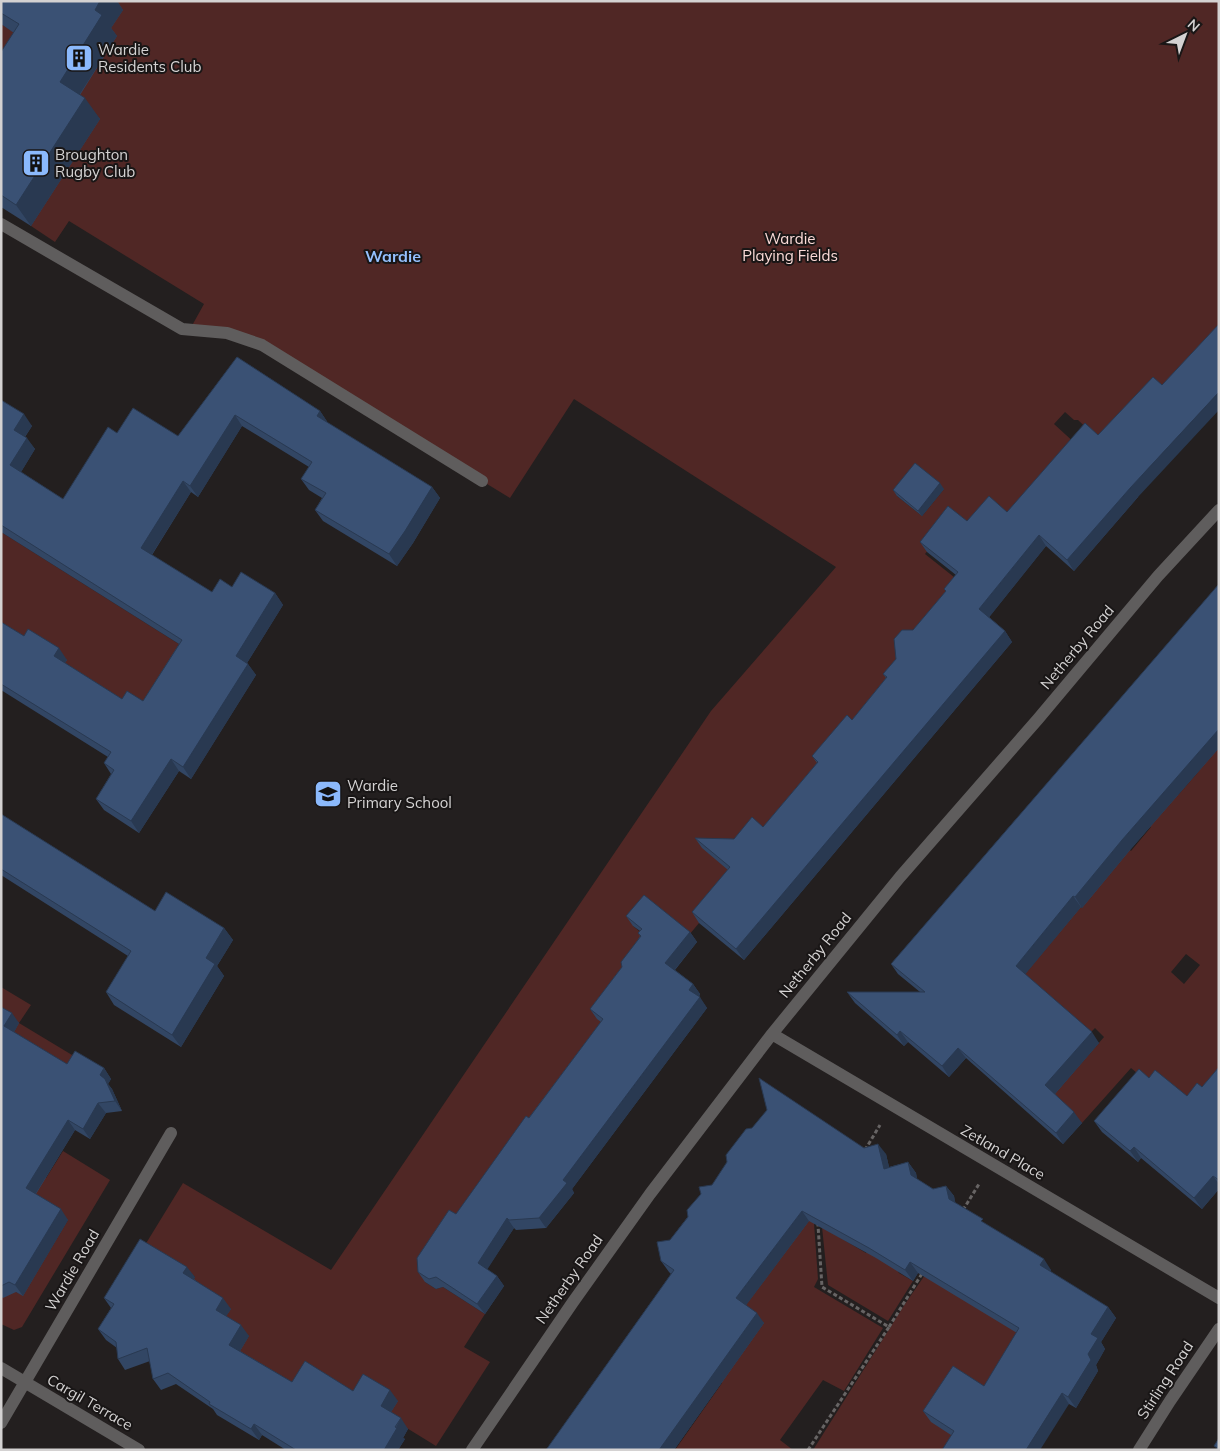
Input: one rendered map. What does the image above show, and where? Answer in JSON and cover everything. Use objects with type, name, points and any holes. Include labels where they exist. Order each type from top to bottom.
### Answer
[{"type":"street","points":[[1,224],[182,329],[227,332],[262,345],[482,481]]},
{"type":"street","name":"Netherby Road","points":[[472,1450],[573,1302],[650,1194],[772,1034],[900,877],[1038,719],[1158,576],[1219,510]]},
{"type":"street","name":"Zetland Place","points":[[772,1034],[1219,1298]]},
{"type":"street","name":"Wardie Road","points":[[1,1423],[171,1133]]},
{"type":"street","name":"Stirling Road","points":[[1140,1450],[1170,1400],[1219,1329]]},
{"type":"street","name":"Cargil Terrace","points":[[1,1368],[139,1450]]},
{"type":"path","points":[[862,1153],[892,1106]]},
{"type":"path","points":[[961,1213],[992,1164]]},
{"type":"path","points":[[823,1217],[818,1225],[822,1287],[889,1327]]},
{"type":"path","points":[[808,1450],[925,1270]]},
{"type":"green space","name":"Wardie Playing Fields","points":[[110,1],[1219,1],[1219,343],[1098,439],[1078,420],[1074,420],[1065,412],[1054,424],[1135,498],[1017,546],[954,518],[925,554],[964,585],[903,661],[845,749],[689,935],[633,926],[649,939],[610,1029],[516,1138],[577,1181],[573,1187],[425,1282],[436,1289],[443,1287],[485,1314],[464,1347],[490,1362],[436,1446],[397,1422],[359,1404],[303,1389],[239,1351],[249,1336],[177,1307],[195,1277],[186,1271],[112,1299],[183,1183],[331,1270],[711,711],[836,567],[574,399],[510,498],[251,340],[189,331],[204,304],[69,221],[55,242],[31,226],[82,101],[1,50],[1,24],[89,80],[109,31]],"holes":[[[944,489],[922,516],[897,496]]]},
{"type":"green space","points":[[1,532],[190,651],[151,713],[130,710],[62,667],[66,660],[32,648],[1,628]]},
{"type":"green space","points":[[1219,731],[1219,1106],[1187,1115],[1131,1068],[1082,1123],[1059,1102],[1040,1123],[1034,1118],[1104,1037],[1095,1028],[1089,1034],[967,1002],[1033,964],[1053,940],[1069,897],[1082,908],[1118,839],[1131,851],[1151,827],[1138,816],[1165,784],[1178,795],[1199,771]],"holes":[[[1186,954],[1200,965],[1184,984],[1171,972]]]},
{"type":"green space","points":[[1,987],[31,1005],[19,1023],[82,1061],[74,1074],[12,1036],[1,1013]]},
{"type":"green space","points":[[1,1151],[46,1178],[63,1151],[110,1180],[22,1327],[14,1330],[1,1324],[1,1290],[23,1295],[68,1220],[44,1229]]},
{"type":"green space","points":[[795,1199],[814,1223],[818,1279],[814,1287],[883,1328],[844,1391],[823,1380],[780,1440],[793,1450],[675,1450],[722,1383],[697,1365],[740,1305]]},
{"type":"green space","points":[[822,1227],[866,1253],[877,1236],[899,1273],[913,1281],[888,1321],[828,1285]]},
{"type":"green space","points":[[947,1243],[1027,1339],[959,1450],[813,1450],[905,1304]]},
{"type":"building","points":[[1,1],[100,1],[95,10],[102,15],[60,82],[85,98],[16,205],[1,195],[1,52],[19,24],[1,13]]},
{"type":"building","points":[[1219,324],[1219,392],[1131,487],[1067,560],[1039,535],[979,609],[1005,631],[736,949],[692,912],[730,867],[695,838],[734,839],[752,817],[763,827],[818,762],[812,756],[847,715],[852,720],[887,677],[883,674],[896,659],[894,639],[902,630],[913,630],[946,591],[944,589],[958,572],[920,542],[948,506],[967,521],[989,496],[1007,512],[1085,423],[1098,435],[1153,377],[1162,385]]},
{"type":"building","points":[[237,357],[320,411],[317,416],[432,487],[389,554],[315,510],[326,493],[301,479],[312,462],[235,415],[190,486],[183,481],[141,548],[212,592],[220,579],[232,587],[241,572],[275,593],[236,656],[248,664],[183,767],[171,759],[131,821],[96,799],[114,770],[104,763],[111,752],[1,684],[1,622],[24,636],[28,629],[59,648],[54,656],[122,699],[127,691],[143,701],[182,640],[1,525],[1,400],[24,414],[14,430],[27,438],[10,465],[63,499],[108,427],[117,433],[133,408],[178,436]]},
{"type":"building","points":[[915,463],[940,483],[918,511],[893,490]]},
{"type":"building","points":[[1219,584],[1219,729],[1075,897],[1073,896],[1016,966],[1092,1032],[1045,1085],[1074,1112],[1056,1133],[958,1048],[942,1066],[900,1031],[897,1035],[847,992],[925,992],[891,964]]},
{"type":"building","points":[[1,814],[155,911],[166,892],[224,928],[206,958],[215,964],[172,1035],[106,992],[131,951],[1,869]]},
{"type":"building","points":[[644,895],[690,932],[665,963],[693,984],[689,990],[700,997],[563,1180],[567,1183],[539,1218],[509,1220],[507,1218],[478,1263],[497,1276],[477,1304],[436,1277],[429,1279],[418,1272],[417,1258],[449,1210],[456,1214],[526,1116],[529,1118],[603,1019],[590,1009],[622,967],[621,962],[641,936],[638,933],[642,929],[626,916]]},
{"type":"building","points":[[1,1007],[12,1013],[4,1026],[67,1064],[75,1051],[104,1068],[100,1075],[105,1079],[115,1101],[98,1103],[83,1129],[68,1120],[26,1188],[61,1209],[15,1285],[9,1282],[1,1286]]},
{"type":"building","points":[[1219,1067],[1219,1180],[1213,1176],[1194,1198],[1134,1147],[1130,1151],[1094,1121],[1139,1069],[1149,1078],[1155,1070],[1187,1096],[1197,1083],[1202,1087]]},
{"type":"building","points":[[759,1078],[864,1148],[878,1144],[884,1169],[908,1162],[911,1175],[933,1189],[946,1186],[949,1199],[983,1219],[981,1221],[1044,1259],[1040,1265],[1108,1307],[1091,1334],[1098,1338],[1088,1354],[1091,1360],[1068,1397],[1062,1393],[1026,1450],[942,1450],[954,1431],[923,1411],[953,1366],[984,1386],[1019,1328],[910,1262],[905,1270],[802,1211],[736,1298],[757,1313],[659,1450],[546,1450],[674,1270],[661,1261],[657,1242],[670,1240],[688,1217],[687,1210],[701,1194],[699,1187],[712,1185],[727,1162],[726,1155],[746,1129],[752,1128],[767,1110]]},
{"type":"building","points":[[140,1239],[187,1267],[183,1273],[223,1298],[216,1310],[241,1325],[229,1345],[292,1382],[305,1361],[353,1391],[363,1374],[390,1390],[381,1406],[401,1418],[384,1450],[296,1450],[254,1424],[251,1429],[209,1404],[210,1402],[168,1373],[153,1379],[147,1348],[118,1359],[116,1342],[98,1329],[114,1304],[104,1298]]},
{"type":"building","points":[[1219,1438],[1219,1450],[1216,1450],[1217,1448],[1214,1446]]},
{"type":"place","name":"Wardie Residents Club","points":[[79,58]]},
{"type":"place","name":"Broughton Rugby Club","points":[[36,163]]},
{"type":"place","name":"Wardie Primary School","points":[[328,794]]},
{"type":"district","name":"Wardie","points":[[393,256]]}]
